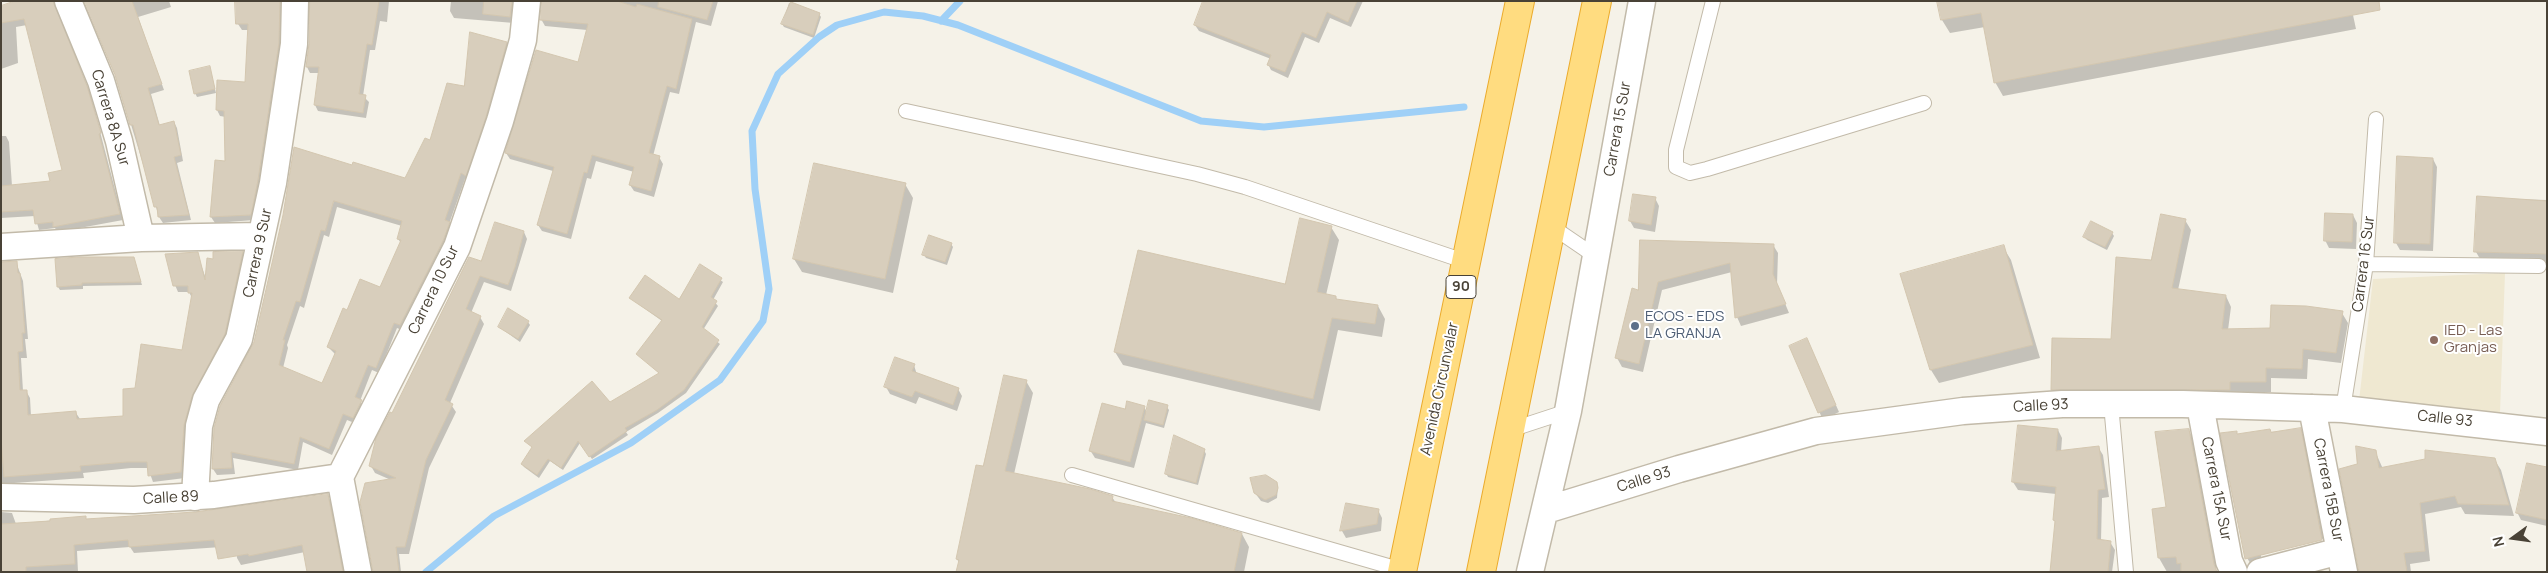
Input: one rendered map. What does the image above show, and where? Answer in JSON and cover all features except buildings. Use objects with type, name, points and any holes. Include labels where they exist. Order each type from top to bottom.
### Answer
[{"type":"highway","name":"Avenida Circunvalar","points":[[1402,571],[1520,1]]},
{"type":"highway","points":[[1481,572],[1597,1]]},
{"type":"street","name":"Carrera 8A Sur","points":[[68,1],[100,81],[119,141],[140,238]]},
{"type":"street","name":"Carrera 9 Sur","points":[[195,496],[198,426],[206,400],[239,338],[261,236],[285,113],[294,44],[295,1]]},
{"type":"street","name":"Carrera 10 Sur","points":[[340,478],[457,247],[500,121],[524,40],[526,1]]},
{"type":"street","name":"Carrera 15 Sur","points":[[1530,572],[1568,412],[1594,256],[1642,1]]},
{"type":"street","points":[[1,246],[140,238],[261,236]]},
{"type":"street","name":"Calle 93","points":[[1546,510],[1679,469],[1816,431],[1963,411],[2062,404],[2343,409],[2547,432]]},
{"type":"street","name":"Carrera 15A Sur","points":[[2200,405],[2229,561],[2234,572]]},
{"type":"street","name":"Carrera 15B Sur","points":[[2312,408],[2342,561]]},
{"type":"street","points":[[340,478],[358,572]]},
{"type":"street","name":"Calle 89","points":[[1,497],[134,500],[195,496],[340,478]]},
{"type":"street","points":[[2262,571],[2342,561]]},
{"type":"lane","points":[[1713,1],[1676,150],[1676,167],[1690,173],[1707,169],[1924,103]]},
{"type":"lane","points":[[906,111],[1197,174],[1245,187],[1467,262]]},
{"type":"lane","name":"Carrera 16 Sur","points":[[2343,409],[2366,264],[2376,119]]},
{"type":"lane","points":[[1551,226],[1594,256]]},
{"type":"lane","points":[[2366,264],[2540,266]]},
{"type":"lane","points":[[2111,404],[2126,572]]},
{"type":"lane","points":[[1510,430],[1568,412]]},
{"type":"lane","points":[[1072,475],[1402,571]]},
{"type":"shaded area","name":"IED - Las Granjas","points":[[2505,273],[2500,413],[2359,401],[2373,279]]},
{"type":"waterway","points":[[941,21],[960,1]]},
{"type":"waterway","points":[[426,572],[494,516],[631,443],[720,380],[763,321],[769,289],[755,189],[752,131],[778,74],[819,37],[837,25],[884,12],[923,16],[958,25],[1201,121],[1264,127],[1464,107]]},
{"type":"place","name":"ECOS - EDS LA GRANJA","points":[[1635,326]]},
{"type":"place","name":"IED - Las Granjas","points":[[2434,340]]}]
